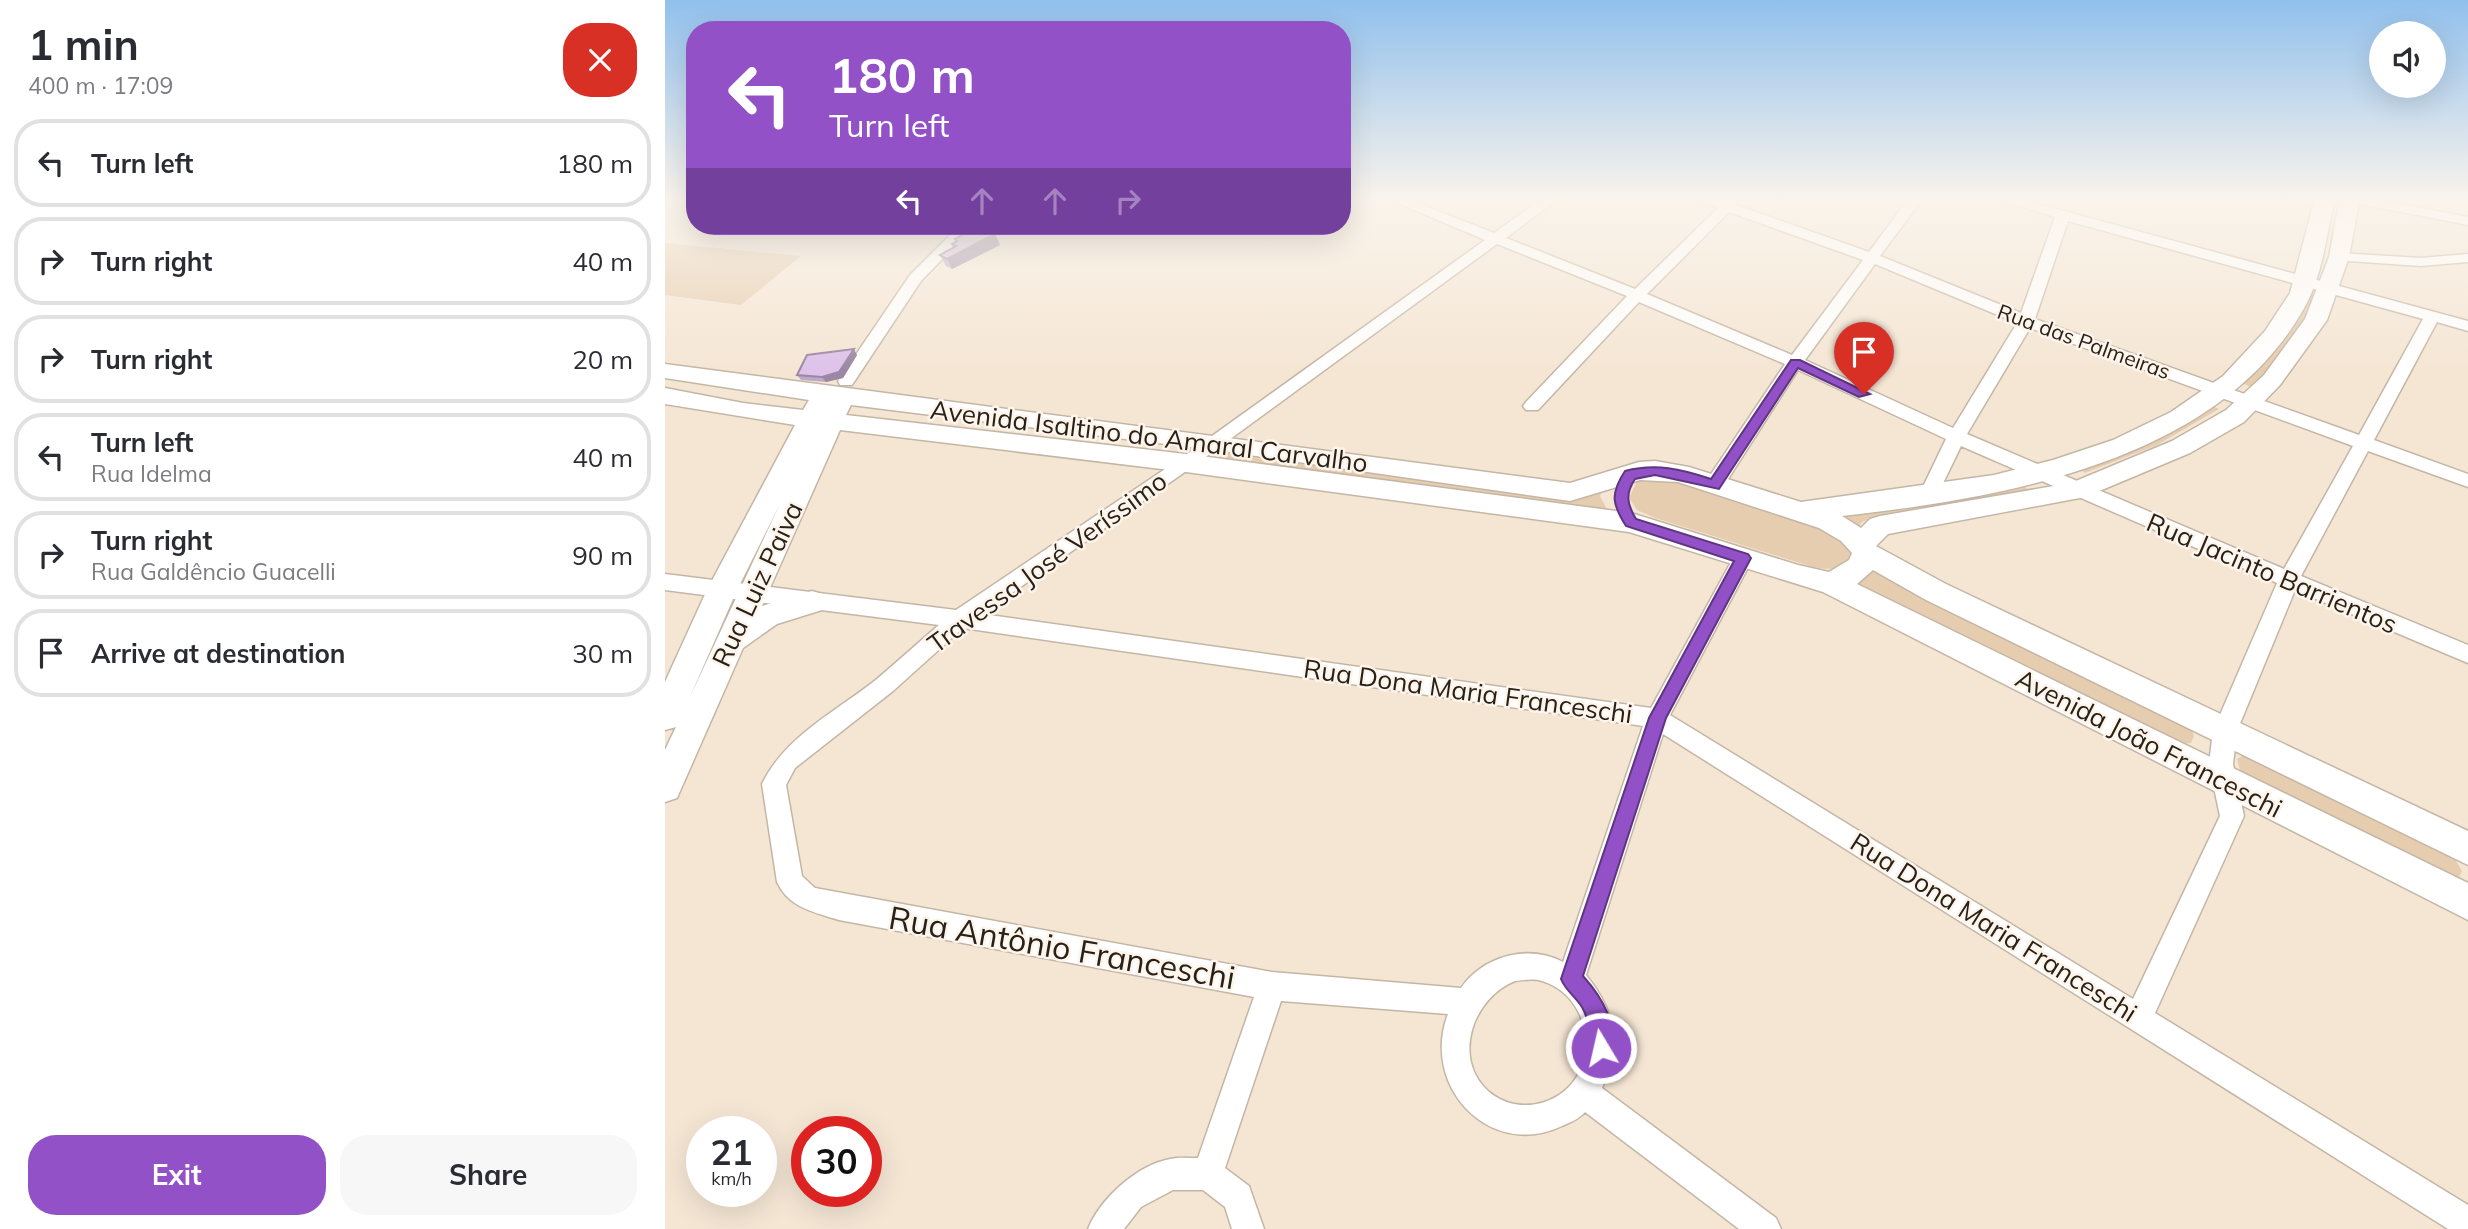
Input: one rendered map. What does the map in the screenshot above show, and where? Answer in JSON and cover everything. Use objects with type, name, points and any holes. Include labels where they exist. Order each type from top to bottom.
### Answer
[{"type":"main road","points":[[1799,512],[1927,497],[2037,474],[2123,446],[2167,425],[2219,391],[2258,357],[2295,305],[2309,255]]},
{"type":"main road","points":[[1830,583],[1855,570],[1864,548],[1880,526],[2076,491],[2181,447],[2235,416],[2272,380],[2316,320],[2339,257]]},
{"type":"main road","name":"Avenida Isaltino do Amaral Carvalho","points":[[665,371],[1186,463],[1631,523],[1743,558]]},
{"type":"main road","name":"Avenida Isaltino do Amaral Carvalho","points":[[665,396],[743,411],[831,402],[1214,442],[1570,492],[1655,470],[1680,474],[1714,485]]},
{"type":"main road","name":"Rua Luiz Paiva","points":[[665,717],[722,590],[831,402]]},
{"type":"main road","name":"Rua Luiz Paiva","points":[[665,787],[752,594],[831,402]]},
{"type":"main road","points":[[1630,475],[1620,490],[1621,507],[1631,523]]},
{"type":"main road","name":"Avenida João Franceschi","points":[[1714,485],[1829,522],[1864,548],[1936,592],[2468,849]]},
{"type":"main road","name":"Avenida João Franceschi","points":[[1743,558],[1797,576],[1830,583],[2468,902]]},
{"type":"main road","points":[[731,641],[767,616],[812,601]]},
{"type":"street","name":"Rua Luiz Paiva","points":[[831,402],[915,278],[938,255]]},
{"type":"street","name":"Travessa José Veríssimo","points":[[787,761],[885,685],[959,619],[1186,463],[1473,255]]},
{"type":"street","name":"Rua Jacinto Barrientos","points":[[1543,255],[1795,362],[2076,491],[2468,654]]},
{"type":"street","points":[[1532,406],[1677,255]]},
{"type":"street","name":"Rua das Palmeiras","points":[[1865,255],[2026,321],[2468,481]]},
{"type":"street","points":[[1714,485],[1795,362],[1874,255]]},
{"type":"street","points":[[1927,497],[1956,437],[2026,321],[2049,255]]},
{"type":"street","points":[[2207,255],[2468,326]]},
{"type":"street","points":[[2339,257],[2421,262],[2461,259],[2468,271]]},
{"type":"street","points":[[2139,1017],[2232,816],[2221,764],[2225,731],[2288,581],[2433,317]]},
{"type":"street","points":[[1571,979],[1657,718],[1743,558]]},
{"type":"street","name":"Rua Dona Maria Franceschi","points":[[665,582],[959,619],[1657,718],[2468,1223]]},
{"type":"street","name":"Rua Antônio Franceschi","points":[[787,761],[774,784],[789,882],[807,898],[839,907],[1272,986],[1466,1002]]},
{"type":"street","points":[[1514,967],[1544,967],[1571,979],[1592,1002],[1602,1031],[1600,1064],[1584,1093],[1559,1114],[1527,1122],[1496,1115],[1470,1094],[1456,1065],[1455,1033],[1466,1002],[1487,979],[1514,967]]},
{"type":"street","points":[[1208,1174],[1272,986]]},
{"type":"street","points":[[1584,1093],[1765,1229]]},
{"type":"street","points":[[1104,1229],[1130,1196],[1170,1174],[1208,1174],[1238,1197],[1248,1229]]},
{"type":"shaded area","points":[[665,255],[801,256],[741,305],[665,295]]},
{"type":"shaded area","points":[[2309,292],[2317,295],[2289,345],[2251,387],[2242,383],[2286,337]]},
{"type":"shaded area","points":[[2211,405],[2219,409],[2157,445],[2085,473],[2079,468]]},
{"type":"shaded area","points":[[1223,453],[1552,498],[1603,489],[1600,496],[1610,515],[1217,457]]},
{"type":"shaded area","points":[[1647,477],[1681,483],[1840,533],[1854,550],[1843,566],[1832,569],[1813,567],[1655,518],[1637,510],[1629,498],[1637,481]]},
{"type":"shaded area","points":[[2024,485],[2029,491],[1917,513],[1872,518],[1862,522],[1856,531],[1833,513],[1937,503]]},
{"type":"shaded area","points":[[1874,566],[1901,587],[2178,719],[2191,728],[2194,736],[2191,743],[2182,744],[1848,583]]},
{"type":"shaded area","points":[[2244,755],[2455,859],[2462,871],[2459,877],[2450,880],[2241,774],[2237,759]]},
{"type":"building","points":[[854,349],[839,372],[822,377],[797,375],[807,355]]},
{"type":"route","points":[[1601,1048],[1602,1031],[1592,1002],[1571,979],[1657,718],[1743,558],[1631,523],[1621,507],[1620,490],[1630,475],[1639,471],[1655,470],[1680,474],[1714,485],[1795,362],[1864,394]]}]
